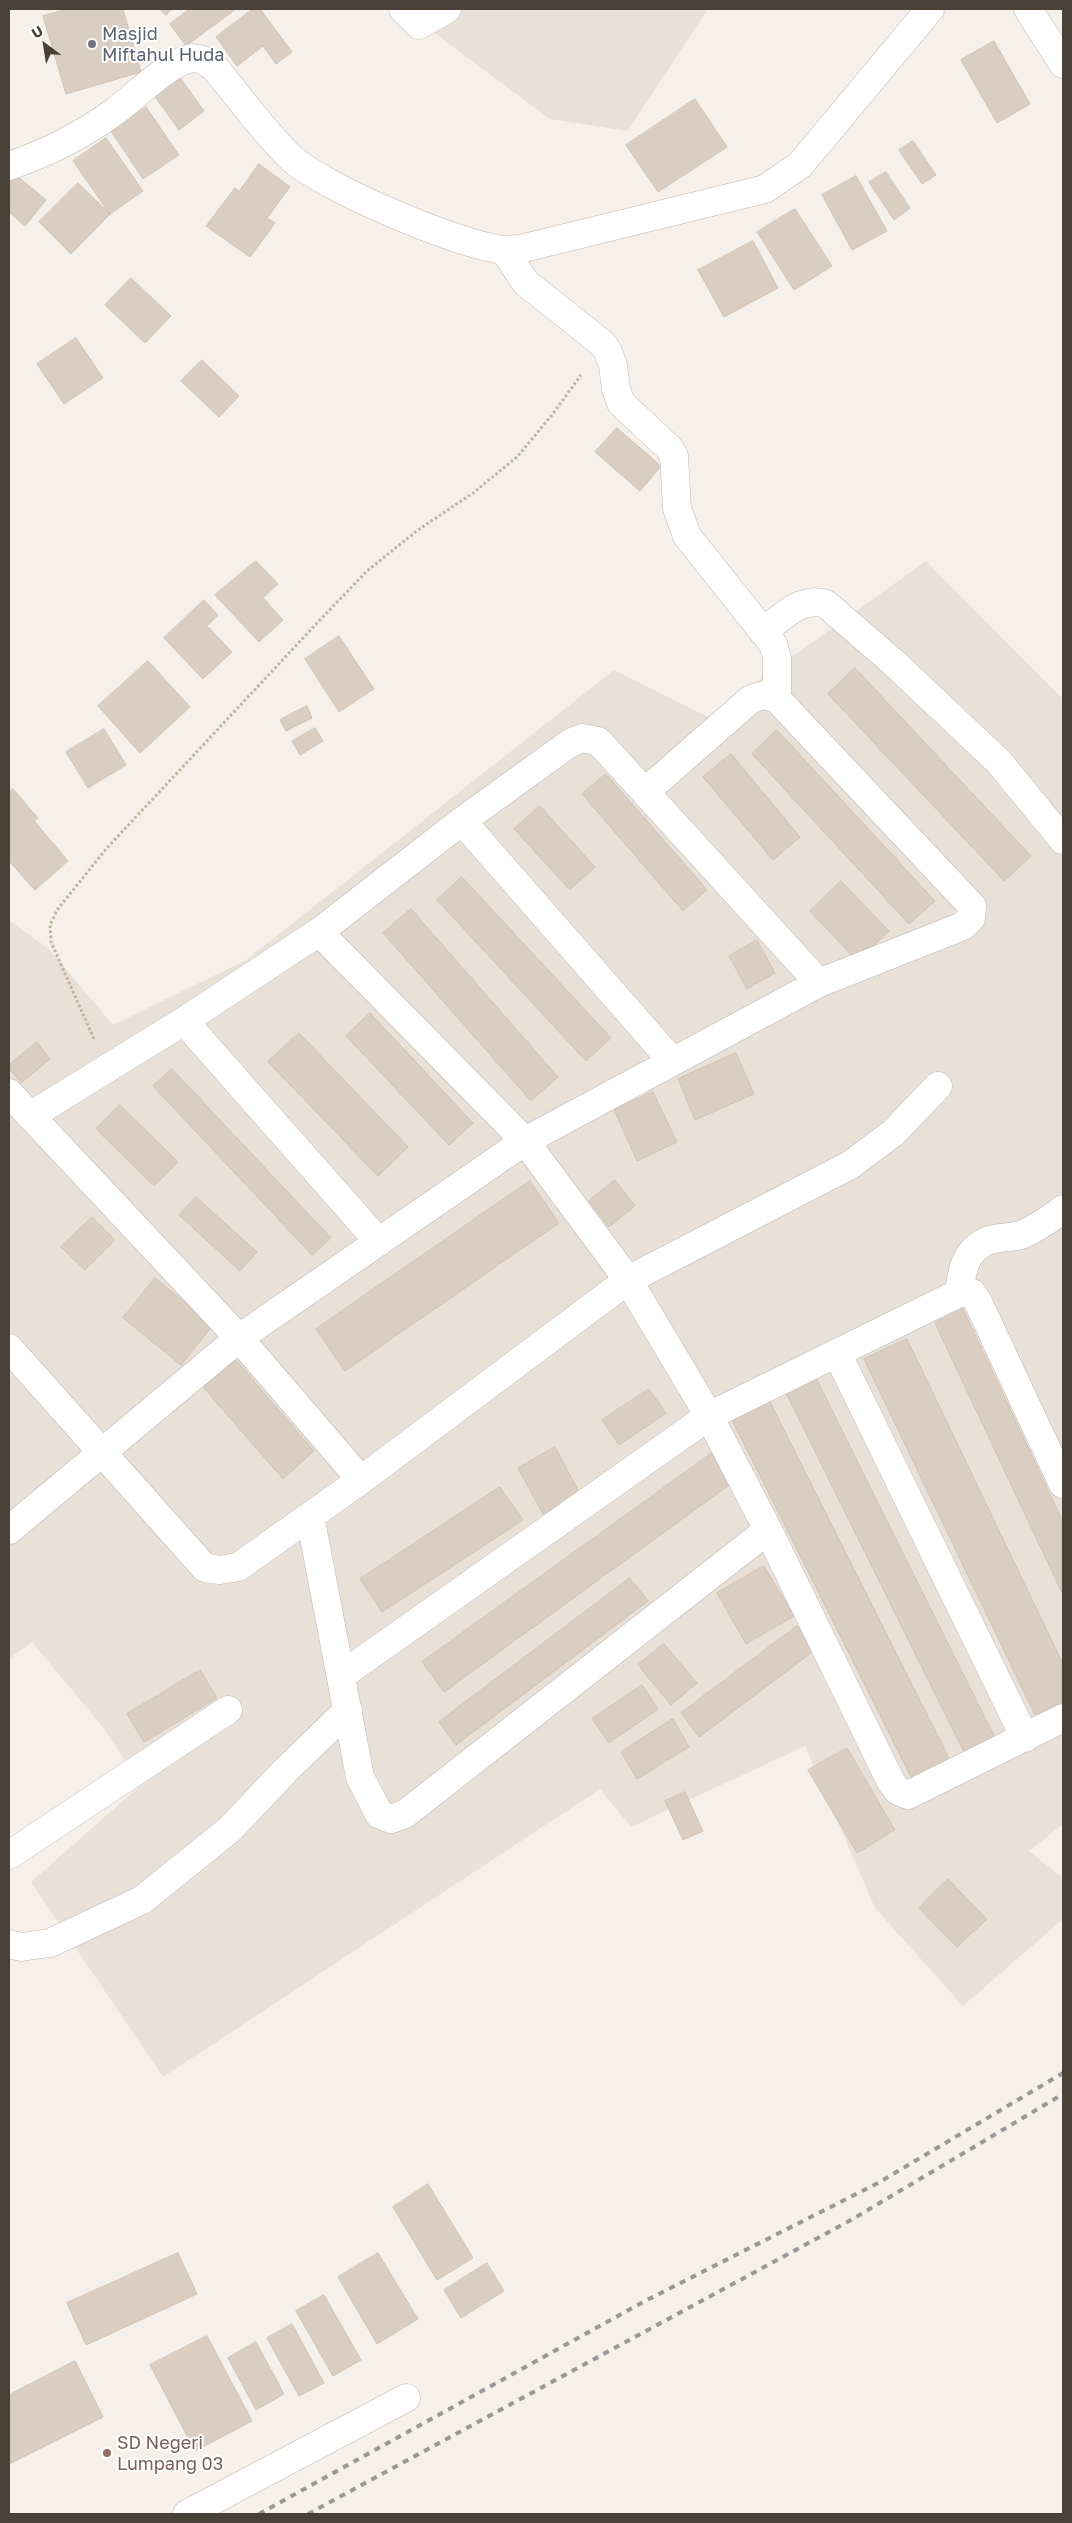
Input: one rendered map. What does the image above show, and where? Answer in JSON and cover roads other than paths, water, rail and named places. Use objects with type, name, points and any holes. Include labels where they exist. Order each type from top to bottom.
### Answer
[{"type":"street","points":[[403,9],[419,25],[447,9]]},
{"type":"street","points":[[9,166],[46,153],[84,132],[114,112],[154,79],[188,59],[204,59],[215,68],[290,157],[313,174],[387,210],[465,240],[504,250],[524,248],[765,189],[780,181],[800,165],[930,9]]},
{"type":"street","points":[[1028,9],[1063,64]]},
{"type":"street","points":[[504,250],[526,283],[603,344],[613,365],[616,390],[622,403],[669,448],[674,456],[677,508],[687,536],[773,644],[777,658],[777,699]]},
{"type":"street","points":[[763,632],[797,606],[815,600],[826,604],[893,662],[998,762],[1063,840]]},
{"type":"street","points":[[9,1530],[239,1338],[525,1141],[819,983],[963,926],[971,918],[972,906],[777,699],[765,695],[751,699],[645,792]]},
{"type":"street","points":[[30,1116],[184,1021],[319,932],[462,821],[570,743],[582,738],[598,741],[819,983]]},
{"type":"street","points":[[462,821],[672,1062]]},
{"type":"street","points":[[319,932],[525,1141],[628,1280],[708,1416],[768,1530],[891,1782],[898,1791],[908,1795],[1063,1718]]},
{"type":"street","points":[[184,1021],[379,1242]]},
{"type":"street","points":[[9,1348],[205,1568],[220,1570],[238,1566],[361,1480],[628,1280],[850,1165],[893,1133],[938,1086]]},
{"type":"street","points":[[9,1093],[239,1338],[361,1480]]},
{"type":"street","points":[[959,1292],[963,1263],[974,1250],[987,1241],[1020,1235],[1034,1229],[1063,1209]]},
{"type":"street","points":[[342,1675],[708,1416],[959,1292],[972,1293],[978,1302],[1063,1484]]},
{"type":"street","points":[[837,1353],[1025,1738]]},
{"type":"street","points":[[310,1516],[342,1675],[360,1777],[379,1814],[391,1819],[405,1814],[768,1530]]},
{"type":"street","points":[[9,1855],[228,1710]]},
{"type":"street","points":[[9,1944],[20,1947],[50,1943],[142,1900],[230,1829],[286,1770],[348,1710]]},
{"type":"street","points":[[187,2514],[406,2398]]},
{"type":"railway","points":[[259,2514],[645,2301],[878,2183],[1063,2073]]},
{"type":"railway","points":[[308,2514],[851,2220],[1063,2094]]},
{"type":"place","name":"Masjid Miftahul Huda","points":[[92,44]]},
{"type":"place","name":"SD Negeri Lumpang 03","points":[[107,2453]]}]
